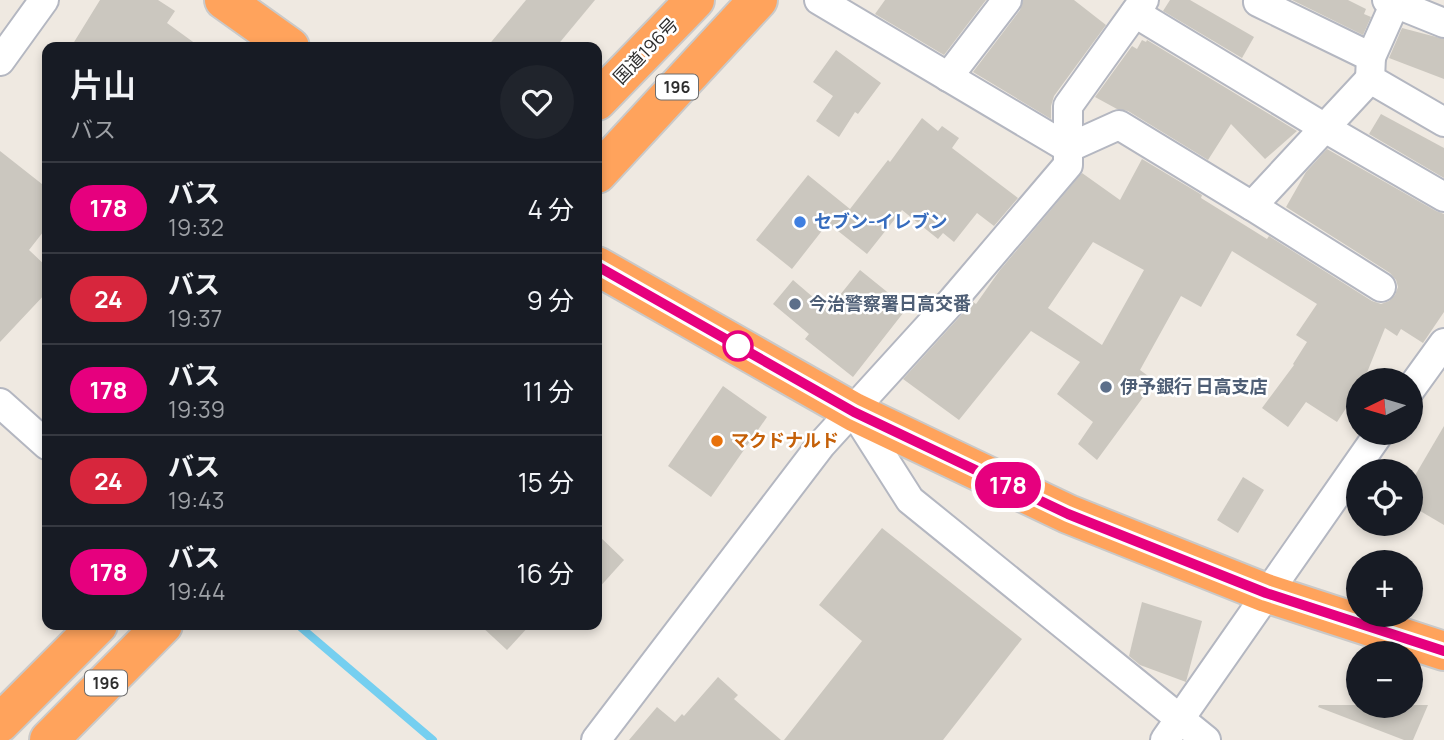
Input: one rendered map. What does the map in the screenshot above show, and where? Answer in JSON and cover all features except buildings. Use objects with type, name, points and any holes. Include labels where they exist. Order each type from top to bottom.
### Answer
[{"type":"highway","points":[[224,0],[283,42]]},
{"type":"highway","name":"国道196号","points":[[602,96],[695,0]]},
{"type":"highway","name":"196","points":[[602,169],[758,0]]},
{"type":"highway","points":[[602,269],[854,412],[1068,514],[1266,593],[1444,651]]},
{"type":"highway","name":"196","points":[[0,723],[93,630]]},
{"type":"highway","name":"196","points":[[49,740],[158,630]]},
{"type":"street","points":[[0,61],[44,0]]},
{"type":"street","points":[[819,0],[1068,148]]},
{"type":"street","points":[[948,77],[1007,0]]},
{"type":"street","points":[[1259,0],[1258,2],[1371,68],[1444,122]]},
{"type":"street","points":[[1252,206],[1325,128],[1371,68],[1391,2],[1444,23]]},
{"type":"street","points":[[596,740],[821,446],[953,300],[1068,165],[1068,106],[1140,6],[1325,128],[1444,197]]},
{"type":"street","points":[[1068,148],[1119,125],[1381,287]]},
{"type":"street","points":[[1423,372],[1444,343]]},
{"type":"street","points":[[0,403],[42,441]]},
{"type":"street","points":[[854,412],[910,500],[1172,729],[1206,740]]},
{"type":"street","points":[[1172,729],[1371,445]]},
{"type":"waterway","points":[[304,630],[433,740]]},
{"type":"bus line","name":"178","points":[[602,269],[854,412],[1068,514],[1266,593],[1444,651]]},
{"type":"place","name":"セブン-イレブン","points":[[800,222]]},
{"type":"place","name":"今治警察署日高交番","points":[[795,304]]},
{"type":"place","name":"伊予銀行 日高支店","points":[[1106,387]]},
{"type":"place","name":"マクドナルド","points":[[717,441]]}]
